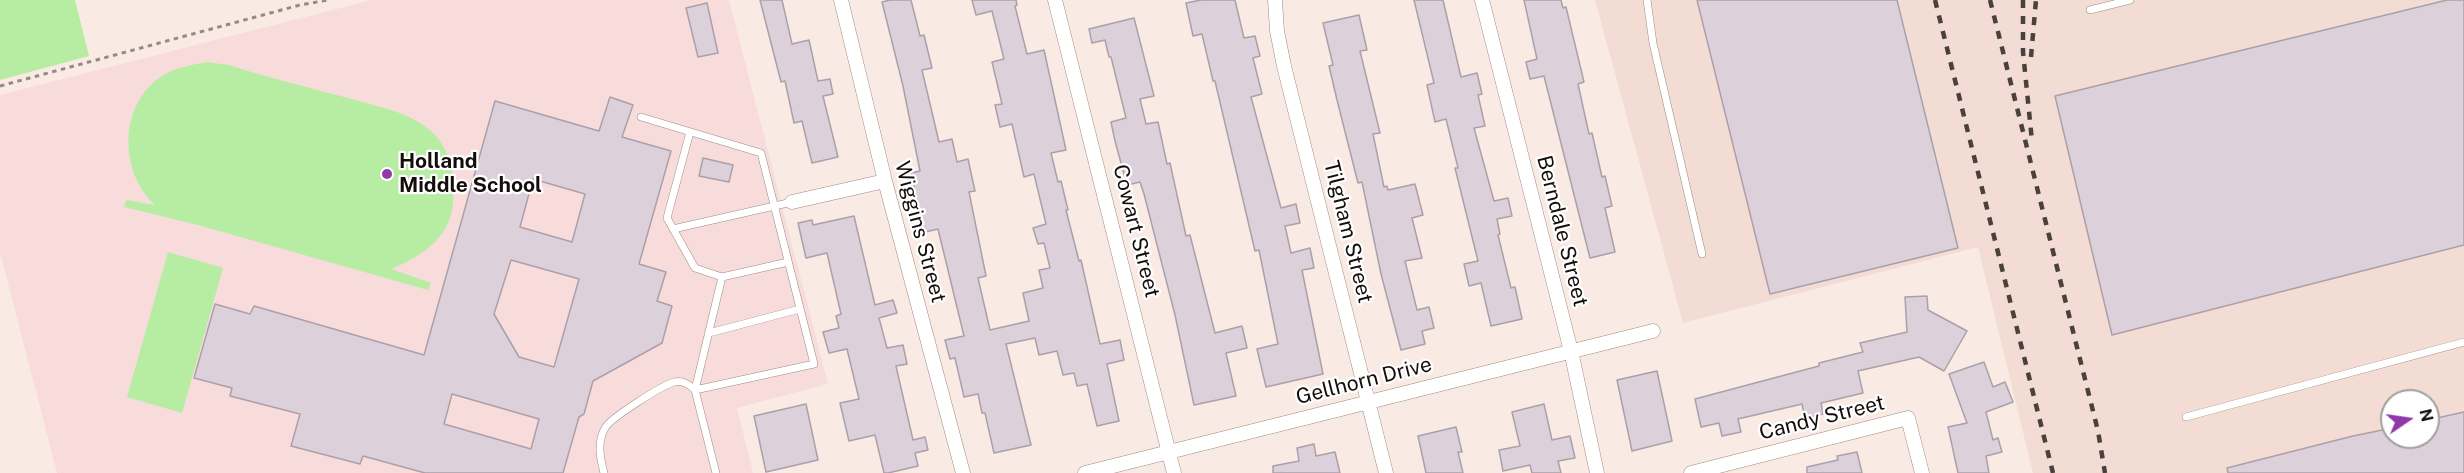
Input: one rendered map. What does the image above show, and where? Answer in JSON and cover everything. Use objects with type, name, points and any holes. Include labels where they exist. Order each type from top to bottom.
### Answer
[{"type":"street","name":"Wiggins Street","points":[[841,0],[885,181],[963,473]]},
{"type":"street","name":"Cowart Street","points":[[1055,0],[1174,473]]},
{"type":"street","name":"Tilgham Street","points":[[1275,0],[1276,31],[1284,66],[1370,401],[1386,473]]},
{"type":"street","name":"Berndale Street","points":[[1482,0],[1571,351],[1597,473]]},
{"type":"street","points":[[792,202],[885,181]]},
{"type":"street","name":"Gellhorn Drive","points":[[1085,473],[1653,331]]},
{"type":"street","name":"Candy Street","points":[[1691,473],[1908,418],[1922,473]]},
{"type":"lane","points":[[1647,0],[1653,43],[1702,254]]},
{"type":"lane","points":[[2090,10],[2130,0]]},
{"type":"lane","points":[[640,117],[761,153],[814,364],[695,390]]},
{"type":"lane","points":[[690,132],[667,219],[695,268],[722,277],[788,262]]},
{"type":"lane","points":[[673,229],[792,202]]},
{"type":"lane","points":[[716,473],[695,390],[722,277]]},
{"type":"lane","points":[[709,333],[800,309]]},
{"type":"lane","points":[[2186,417],[2464,342]]},
{"type":"lane","points":[[604,473],[600,441],[604,428],[612,418],[675,382],[688,384],[695,390]]},
{"type":"path","points":[[0,86],[244,20],[328,0]]},
{"type":"shaded area","name":"Holland Middle School","points":[[372,0],[729,0],[828,384],[737,408],[753,473],[57,473],[0,252],[0,95]]},
{"type":"shaded area","points":[[1595,0],[2464,0],[2464,473],[2033,473],[1978,247],[1683,323]]},
{"type":"green space","points":[[0,0],[75,0],[89,56],[0,80]]},
{"type":"green space","points":[[206,62],[229,65],[383,108],[424,125],[439,139],[448,156],[453,175],[451,216],[440,237],[432,245],[412,259],[391,269],[431,283],[428,290],[198,225],[124,207],[126,200],[155,205],[143,191],[130,157],[128,139],[137,104],[162,76],[178,69]]},
{"type":"green space","points":[[168,252],[223,268],[182,413],[127,397]]},
{"type":"building","points":[[760,0],[782,0],[792,44],[809,40],[818,81],[830,79],[833,94],[823,96],[838,157],[812,163],[802,121],[794,123],[785,81],[781,82]]},
{"type":"building","points":[[911,0],[920,36],[924,35],[932,68],[922,70],[939,142],[952,139],[957,162],[968,159],[975,191],[969,192],[986,276],[978,278],[990,330],[1029,321],[1023,293],[1043,288],[1039,270],[1050,268],[1044,243],[1038,244],[1033,228],[1046,224],[1034,174],[1024,177],[1012,124],[1000,127],[995,105],[1002,104],[992,62],[1004,59],[992,11],[976,15],[972,0],[1016,0],[1017,5],[1015,6],[1027,54],[1044,50],[1066,150],[1051,153],[1058,182],[1061,181],[1068,210],[1066,210],[1079,261],[1081,260],[1100,344],[1120,340],[1124,360],[1107,364],[1119,421],[1097,426],[1087,384],[1077,386],[1074,373],[1063,375],[1057,351],[1039,355],[1035,338],[1006,344],[1031,445],[994,453],[978,394],[964,397],[955,358],[950,359],[945,340],[964,336],[938,229],[921,233],[917,213],[920,212],[911,173],[920,171],[903,86],[882,2]]},
{"type":"building","points":[[1201,0],[1235,0],[1244,38],[1255,36],[1260,56],[1253,58],[1262,94],[1251,97],[1281,208],[1296,204],[1300,223],[1285,226],[1291,253],[1310,248],[1314,268],[1302,270],[1323,374],[1266,387],[1257,349],[1278,344],[1259,250],[1255,251],[1215,81],[1213,81],[1202,34],[1193,36],[1186,3]]},
{"type":"building","points":[[1414,0],[1443,0],[1461,77],[1477,73],[1482,94],[1478,95],[1485,126],[1474,128],[1494,201],[1508,198],[1512,216],[1497,219],[1500,234],[1498,235],[1511,288],[1515,287],[1522,319],[1491,326],[1481,283],[1469,286],[1464,264],[1478,261],[1455,168],[1458,168],[1446,119],[1435,122],[1427,85],[1434,83]]},
{"type":"building","points":[[1524,0],[1561,0],[1563,8],[1566,7],[1584,82],[1578,84],[1589,134],[1592,133],[1602,177],[1605,176],[1612,206],[1605,208],[1615,252],[1590,258],[1544,76],[1530,79],[1526,62],[1537,59]]},
{"type":"building","points":[[1697,0],[1897,0],[1958,248],[1770,294]]},
{"type":"building","points":[[2447,0],[2464,0],[2464,245],[2112,335],[2055,96]]},
{"type":"building","points":[[707,3],[718,53],[698,57],[686,8]]},
{"type":"building","points":[[1359,15],[1367,50],[1360,51],[1380,133],[1373,134],[1384,187],[1387,186],[1388,190],[1415,184],[1423,215],[1412,218],[1422,258],[1405,261],[1417,310],[1429,307],[1434,328],[1422,331],[1425,344],[1401,350],[1381,274],[1362,182],[1358,183],[1337,100],[1329,66],[1333,65],[1323,23]]},
{"type":"building","points":[[1134,18],[1154,96],[1140,99],[1146,124],[1158,122],[1167,164],[1170,163],[1186,236],[1190,235],[1215,333],[1242,326],[1247,348],[1226,353],[1236,396],[1194,405],[1175,315],[1144,194],[1140,182],[1127,185],[1115,141],[1111,122],[1126,118],[1111,57],[1109,57],[1105,40],[1092,43],[1089,29]]},
{"type":"building","points":[[610,97],[633,105],[622,137],[671,151],[639,264],[666,272],[657,301],[672,306],[662,343],[593,381],[584,414],[579,417],[563,473],[425,473],[363,456],[360,464],[291,446],[300,414],[230,396],[232,388],[194,378],[215,304],[250,314],[254,306],[424,355],[495,101],[599,131]],"holes":[[[533,179],[585,194],[572,242],[520,227]],[[511,260],[579,279],[554,367],[519,357],[494,314]],[[452,394],[539,419],[531,449],[444,424]]]},
{"type":"building","points":[[703,158],[733,165],[729,182],[699,176]]},
{"type":"building","points":[[854,216],[875,305],[893,300],[897,313],[879,318],[887,348],[903,345],[907,364],[896,366],[913,440],[925,437],[928,450],[915,453],[918,466],[888,473],[884,473],[875,435],[849,441],[840,403],[859,399],[847,349],[829,353],[823,332],[839,328],[836,316],[841,314],[827,253],[806,258],[798,223],[812,220],[813,225]]},
{"type":"building","points":[[1927,296],[1928,310],[1967,331],[1944,371],[1919,357],[1858,371],[1863,393],[1821,403],[1823,414],[1805,418],[1802,404],[1738,419],[1741,432],[1722,436],[1719,423],[1701,427],[1695,399],[1863,352],[1860,343],[1907,332],[1905,297]]},
{"type":"building","points":[[1984,362],[1993,387],[2005,382],[2013,402],[1986,412],[1993,440],[1998,438],[2002,452],[1986,456],[1989,473],[1958,473],[1948,427],[1967,423],[1949,374]]},
{"type":"building","points":[[1657,371],[1672,441],[1632,451],[1617,380]]},
{"type":"building","points":[[806,404],[818,460],[766,472],[754,416]]},
{"type":"building","points":[[1544,404],[1552,440],[1570,436],[1575,458],[1558,461],[1561,473],[1532,473],[1530,465],[1503,471],[1499,450],[1520,446],[1512,412]]},
{"type":"building","points":[[2464,412],[2464,473],[2228,473],[2227,468],[2380,430],[2380,449],[2440,449],[2440,417]]},
{"type":"building","points":[[1456,427],[1462,452],[1458,452],[1463,473],[1426,473],[1418,436]]},
{"type":"building","points":[[1314,444],[1316,456],[1335,452],[1340,473],[1273,473],[1273,466],[1299,461],[1297,448]]},
{"type":"building","points":[[1857,452],[1862,473],[1807,473],[1807,467],[1838,460],[1837,456]]},
{"type":"railway","points":[[1935,0],[2053,473]]},
{"type":"railway","points":[[1990,0],[2098,431],[2105,473]]},
{"type":"railway","points":[[2023,0],[2023,52],[2032,141]]},
{"type":"railway","points":[[2031,57],[2036,0]]},
{"type":"place","name":"Holland Middle School","points":[[387,174]]}]
